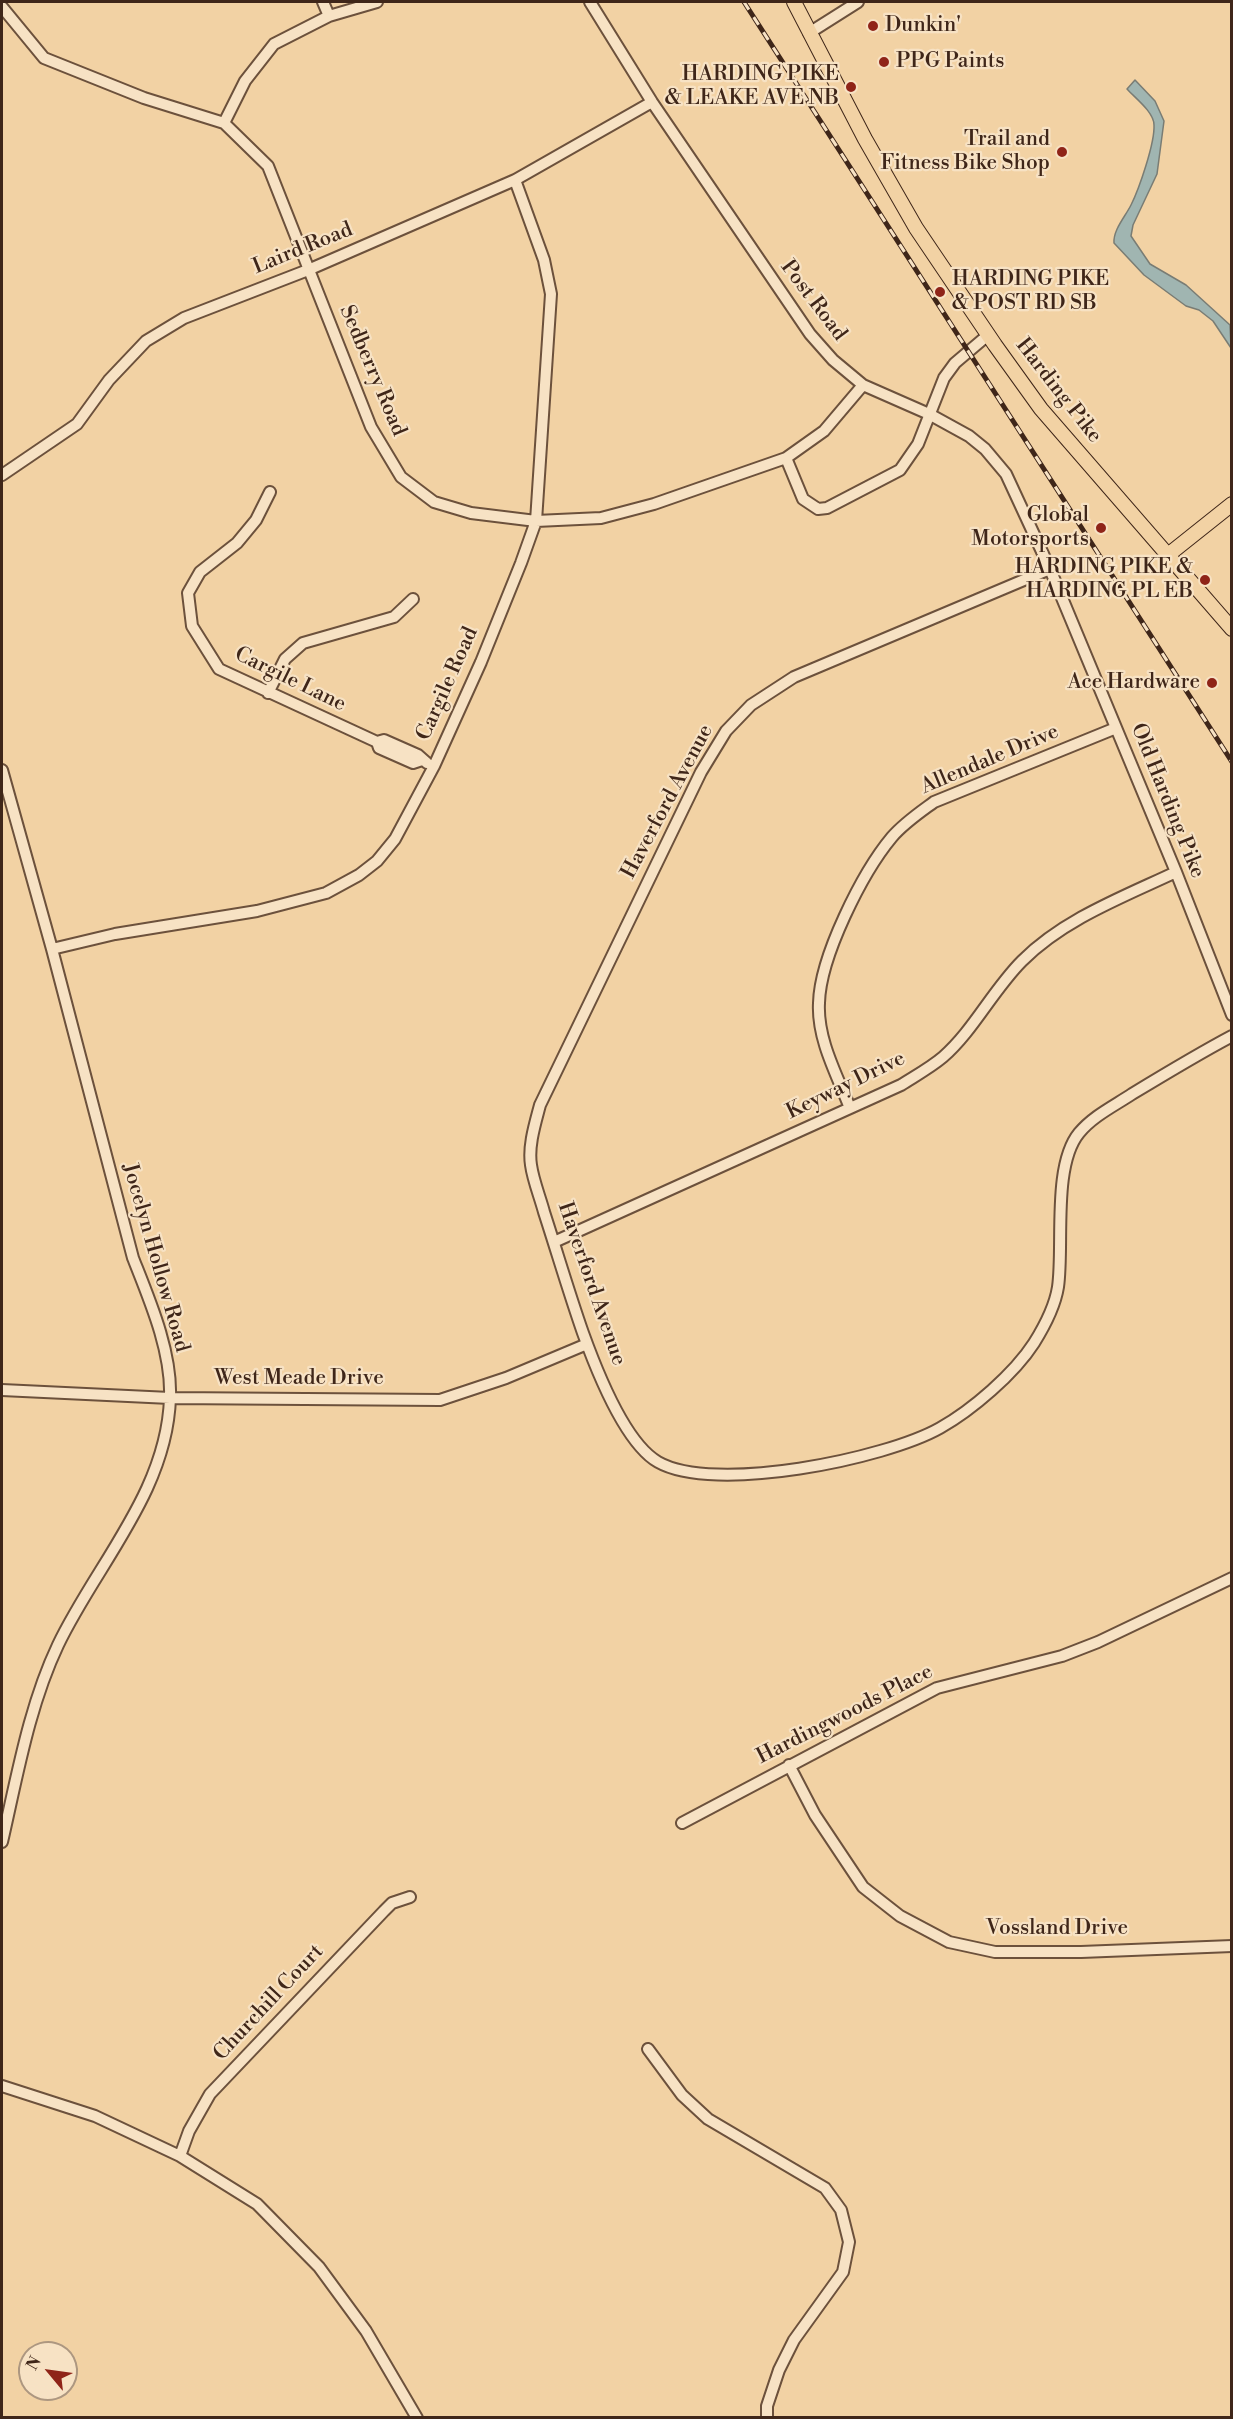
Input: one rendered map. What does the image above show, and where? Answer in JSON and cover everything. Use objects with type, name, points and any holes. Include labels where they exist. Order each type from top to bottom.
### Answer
[{"type":"main road","name":"Harding Pike","points":[[794,2],[916,228],[988,335],[1041,409],[1232,628]]},
{"type":"main road","points":[[1168,555],[1232,504]]},
{"type":"street","points":[[323,2],[329,16]]},
{"type":"street","points":[[224,123],[245,81],[274,44],[329,16],[377,2]]},
{"type":"street","name":"Post Road","points":[[590,2],[652,102],[810,334],[833,360],[863,385],[929,414],[969,436],[993,458],[1016,493],[1050,569]]},
{"type":"street","points":[[809,33],[858,2]]},
{"type":"street","name":"Sedberry Road","points":[[2,7],[44,58],[144,98],[224,123],[268,166],[371,427],[401,477],[434,502],[471,513],[536,521],[601,518],[736,478],[786,458],[824,431],[863,385]]},
{"type":"street","name":"Laird Road","points":[[2,475],[78,424],[109,380],[146,341],[184,318],[308,270],[515,180],[652,102]]},
{"type":"street","name":"Cargile Road","points":[[52,949],[115,934],[257,911],[326,893],[359,875],[377,861],[410,816],[495,627],[536,521],[551,294],[544,260],[515,180]]},
{"type":"street","points":[[786,458],[803,499],[818,509],[827,508],[900,470],[918,444],[936,394],[955,363],[988,335]]},
{"type":"street","name":"Cargile Lane","points":[[270,492],[256,520],[237,543],[200,572],[188,593],[192,626],[219,669],[377,742],[384,740],[418,755],[422,760],[434,766]]},
{"type":"street","name":"Old Harding Pike","points":[[1050,569],[1176,872],[1232,1015]]},
{"type":"street","name":"Haverford Avenue","points":[[1050,569],[794,677],[751,705],[726,731],[691,793],[540,1106],[532,1132],[530,1165],[554,1242],[587,1344],[630,1436],[657,1461],[689,1473],[722,1476],[821,1466],[882,1450],[940,1429],[985,1395],[1012,1370],[1033,1344],[1046,1320],[1058,1289],[1062,1191],[1067,1160],[1076,1136],[1105,1111],[1232,1035]]},
{"type":"street","points":[[268,693],[285,659],[303,643],[394,617],[413,599]]},
{"type":"street","name":"Allendale Drive","points":[[850,1108],[820,1026],[819,994],[825,965],[836,937],[876,860],[909,820],[934,802],[1116,728]]},
{"type":"street","name":"Jocelyn Hollow Road","points":[[2,770],[52,949],[124,1228],[164,1350],[170,1398],[154,1473],[139,1505],[68,1626],[47,1671],[2,1842]]},
{"type":"street","name":"Keyway Drive","points":[[554,1242],[901,1085],[944,1056],[997,988],[1023,960],[1050,939],[1081,918],[1176,872]]},
{"type":"street","name":"West Meade Drive","points":[[2,1390],[170,1398],[440,1400],[506,1378],[587,1344]]},
{"type":"street","name":"Hardingwoods Place","points":[[682,1823],[937,1688],[1062,1656],[1098,1642],[1232,1578]]},
{"type":"street","name":"Vossland Drive","points":[[789,1765],[815,1815],[863,1887],[900,1916],[949,1942],[995,1952],[1081,1952],[1232,1946]]},
{"type":"street","name":"Churchill Court","points":[[180,2156],[189,2131],[210,2094],[392,1903],[410,1897]]},
{"type":"street","points":[[648,2049],[682,2095],[708,2120],[825,2188],[841,2210],[849,2242],[843,2272],[794,2340],[779,2370],[767,2406],[767,2418]]},
{"type":"street","points":[[2,2086],[95,2116],[180,2156],[257,2204],[319,2267],[366,2331],[417,2418]]},
{"type":"water","points":[[1135,80],[1155,101],[1164,121],[1157,174],[1133,225],[1131,236],[1150,264],[1186,285],[1230,325],[1231,348],[1213,321],[1199,310],[1186,306],[1144,275],[1114,243],[1117,228],[1131,205],[1142,177],[1154,133],[1151,115],[1127,89]]},
{"type":"railway","points":[[744,2],[1232,762]]},
{"type":"place","name":"Dunkin'","points":[[873,26]]},
{"type":"place","name":"PPG Paints","points":[[884,62]]},
{"type":"place","name":"HARDING PIKE & LEAKE AVE NB","points":[[851,87]]},
{"type":"place","name":"Trail and Fitness Bike Shop","points":[[1062,152]]},
{"type":"place","name":"HARDING PIKE & POST RD SB","points":[[940,292]]},
{"type":"place","name":"Global Motorsports","points":[[1101,528]]},
{"type":"place","name":"HARDING PIKE & HARDING PL EB","points":[[1205,580]]},
{"type":"place","name":"Ace Hardware","points":[[1212,683]]}]
